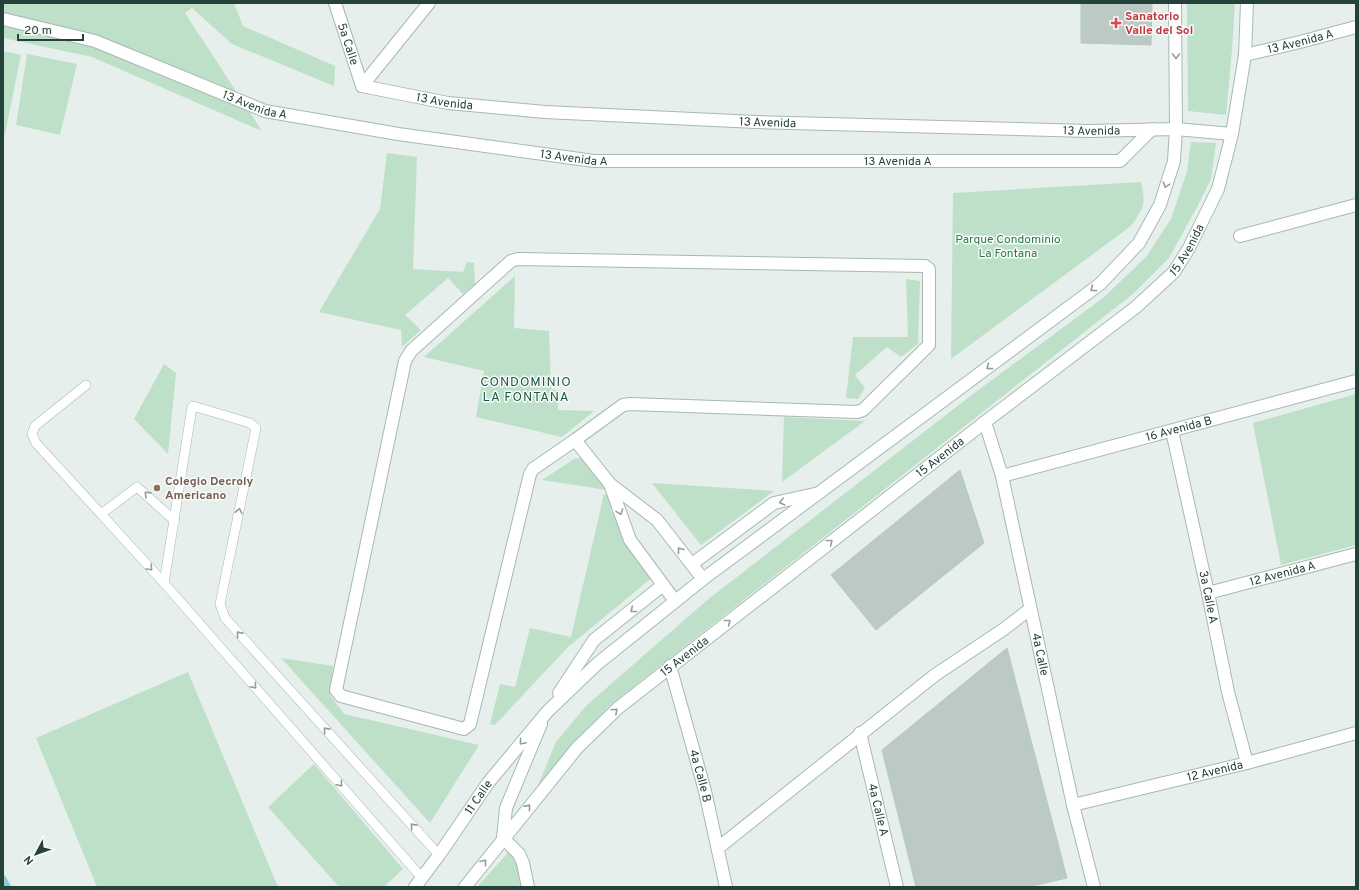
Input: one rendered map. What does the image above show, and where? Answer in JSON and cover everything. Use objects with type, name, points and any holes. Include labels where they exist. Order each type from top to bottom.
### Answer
[{"type":"street","name":"5a Calle","points":[[335,3],[362,86]]},
{"type":"street","points":[[362,86],[429,3]]},
{"type":"street","points":[[546,712],[597,664],[703,579],[1100,284],[1139,243],[1160,205],[1174,161],[1176,129],[1175,3]]},
{"type":"street","name":"15 Avenida","points":[[504,838],[577,748],[618,708],[985,422],[1136,307],[1174,272],[1189,248],[1218,189],[1232,134],[1244,55],[1247,3]]},
{"type":"street","name":"13 Avenida A","points":[[3,19],[95,40],[265,111],[398,134],[594,161],[1120,161],[1152,130]]},
{"type":"street","name":"13 Avenida A","points":[[1244,55],[1356,27]]},
{"type":"street","name":"13 Avenida","points":[[362,86],[448,103],[546,112],[756,122],[1089,131],[1176,129],[1232,134]]},
{"type":"street","points":[[1240,236],[1356,205]]},
{"type":"street","points":[[518,259],[926,266],[929,269],[929,344],[863,410],[858,412],[630,404],[623,406],[575,440],[533,469],[530,474],[472,717],[468,727],[464,729],[340,696],[336,690],[405,361],[411,351],[511,261],[518,259]]},
{"type":"street","name":"16 Avenida B","points":[[1002,476],[1172,432],[1356,381]]},
{"type":"street","name":"4a Calle","points":[[985,422],[1002,476],[1073,805],[1094,887]]},
{"type":"street","name":"3a Calle A","points":[[1172,432],[1208,593],[1228,692],[1247,763]]},
{"type":"street","points":[[575,440],[610,484],[657,520],[703,579]]},
{"type":"street","points":[[610,484],[630,540],[675,601]]},
{"type":"street","points":[[692,564],[774,504],[820,493]]},
{"type":"street","name":"12 Avenida A","points":[[1208,593],[1356,554]]},
{"type":"street","points":[[465,887],[504,838],[506,808],[546,712],[594,640],[663,585]]},
{"type":"street","points":[[718,848],[860,733],[935,675],[1004,630],[1030,609]]},
{"type":"street","name":"4a Calle B","points":[[670,666],[705,791],[726,887]]},
{"type":"street","name":"11 Calle","points":[[419,882],[488,783],[546,712]]},
{"type":"street","name":"4a Calle A","points":[[860,733],[897,887]]},
{"type":"street","name":"12 Avenida","points":[[1073,805],[1247,763],[1356,733]]},
{"type":"street","points":[[504,838],[519,854],[523,863],[528,887]]},
{"type":"lane","points":[[86,385],[35,426],[32,434],[36,443],[164,583],[419,882]]},
{"type":"lane","points":[[164,583],[192,407],[193,406],[250,423],[256,428],[220,604],[225,618],[439,855]]},
{"type":"lane","points":[[101,514],[137,487],[175,521]]},
{"type":"green space","points":[[3,3],[234,3],[243,26],[335,66],[334,86],[232,44],[192,8],[185,13],[262,131],[92,57],[3,38]]},
{"type":"green space","points":[[1187,3],[1235,3],[1226,115],[1188,111]]},
{"type":"green space","points":[[3,51],[21,55],[5,134],[3,134]]},
{"type":"green space","points":[[27,54],[77,64],[60,135],[16,125]]},
{"type":"green space","points":[[1191,142],[1216,143],[1211,179],[1169,258],[1134,293],[609,706],[537,788],[556,742],[587,705],[706,601],[973,394],[1103,298],[1146,257],[1171,219],[1187,171]]},
{"type":"green space","points":[[387,153],[417,157],[413,269],[463,272],[467,262],[474,263],[475,284],[463,294],[448,278],[405,315],[421,330],[402,347],[401,330],[319,312],[380,209]]},
{"type":"green space","name":"Parque Condominio La Fontana","points":[[1141,182],[1143,206],[1131,226],[951,359],[953,193]]},
{"type":"green space","points":[[515,276],[514,328],[549,331],[551,389],[559,390],[558,410],[594,411],[562,437],[476,417],[484,371],[424,357]]},
{"type":"green space","points":[[906,279],[920,281],[918,344],[901,357],[887,347],[855,375],[865,388],[858,399],[846,398],[853,337],[908,337]]},
{"type":"green space","points":[[164,364],[176,373],[168,454],[134,419]]},
{"type":"green space","points":[[1356,394],[1356,545],[1281,565],[1253,423]]},
{"type":"green space","points":[[784,417],[865,421],[782,482]]},
{"type":"green space","points":[[583,457],[607,490],[542,480],[574,459]]},
{"type":"green space","points":[[652,483],[774,491],[701,545]]},
{"type":"green space","points":[[604,494],[611,495],[611,511],[659,572],[568,647],[495,725],[490,724],[500,684],[515,687],[530,628],[571,637]]},
{"type":"green space","points":[[281,658],[333,666],[330,695],[344,714],[479,745],[430,823]]},
{"type":"green space","points":[[188,672],[278,887],[97,887],[36,738]]},
{"type":"green space","points":[[314,764],[403,869],[384,887],[339,887],[268,807]]},
{"type":"green space","points":[[515,845],[524,887],[477,887]]},
{"type":"building","name":"Sanatorio Valle del Sol","points":[[1081,3],[1152,3],[1151,45],[1081,43]]},
{"type":"building","points":[[960,470],[984,543],[876,630],[831,575]]},
{"type":"building","points":[[1007,648],[1067,878],[1028,887],[916,887],[882,750]]},
{"type":"waterway","points":[[3,878],[8,887]]},
{"type":"place","name":"Sanatorio Valle del Sol","points":[[1116,23]]},
{"type":"place","name":"Colegio Decroly Americano","points":[[157,488]]},
{"type":"district","name":"CONDOMINIO LA FONTANA","points":[[526,388]]}]
